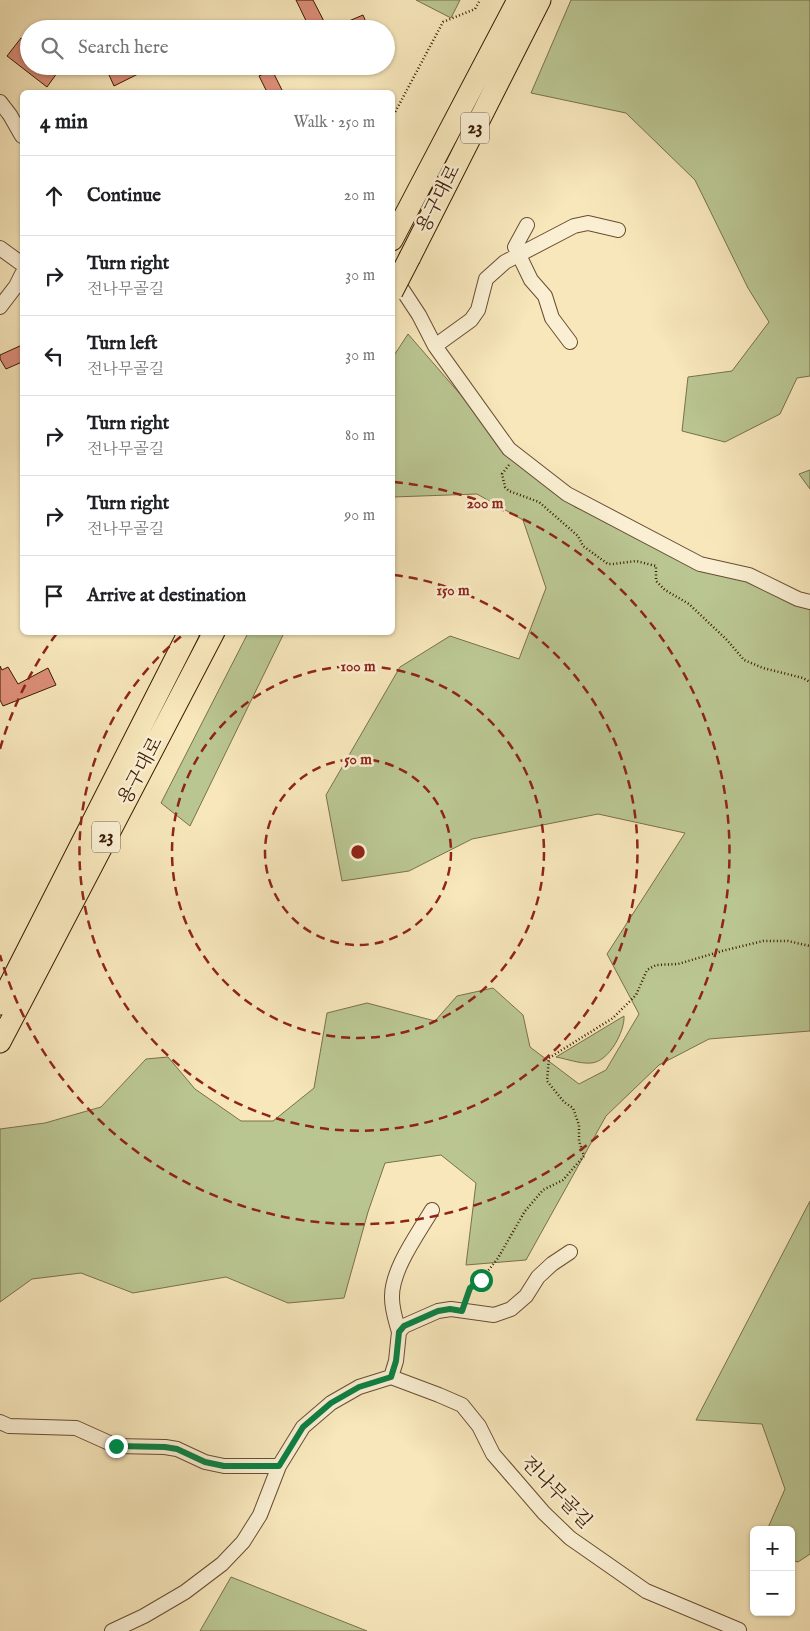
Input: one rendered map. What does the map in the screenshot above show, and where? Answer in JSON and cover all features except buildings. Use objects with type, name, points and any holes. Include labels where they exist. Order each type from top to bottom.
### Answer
[{"type":"highway","name":"용구대로","points":[[395,234],[518,0]]},
{"type":"highway","name":"용구대로","points":[[395,286],[540,0]]},
{"type":"highway","name":"용구대로","points":[[0,1004],[188,635]]},
{"type":"highway","name":"용구대로","points":[[0,1042],[212,635]]},
{"type":"street","points":[[0,102],[20,132]]},
{"type":"street","points":[[435,346],[471,320],[478,310],[486,279],[505,262],[574,226],[588,224],[618,230]]},
{"type":"street","points":[[527,225],[516,247],[531,280],[545,296],[552,318],[570,342]]},
{"type":"street","points":[[0,248],[20,263]]},
{"type":"street","points":[[0,307],[20,278]]},
{"type":"street","points":[[395,279],[435,346],[509,449],[567,494],[700,564],[749,575],[798,599],[810,602]]},
{"type":"street","points":[[112,1631],[120,1629],[144,1616],[184,1592],[222,1564],[243,1542],[260,1516],[279,1466],[303,1427],[331,1403],[359,1387],[391,1377],[396,1361],[399,1332],[393,1314],[392,1296],[398,1270],[432,1210]]},
{"type":"street","points":[[399,1332],[404,1326],[438,1311],[450,1309],[494,1315],[511,1309],[526,1296],[538,1277],[552,1264],[570,1252]]},
{"type":"street","name":"전나무골길","points":[[391,1377],[462,1406],[479,1426],[493,1454],[544,1513],[570,1538],[646,1591],[739,1630]]},
{"type":"street","points":[[0,1422],[9,1426],[76,1428],[116,1446],[177,1449],[205,1462],[224,1466],[279,1466]]},
{"type":"path","points":[[395,112],[443,22],[475,9],[480,0]]},
{"type":"path","points":[[509,449],[511,462],[502,474],[505,487],[509,491],[539,502],[578,536],[583,546],[608,564],[636,560],[656,566],[656,581],[665,590],[688,604],[727,640],[744,660],[763,668],[803,678],[810,682]]},
{"type":"path","points":[[462,1311],[470,1288],[481,1280],[498,1258],[525,1211],[543,1190],[563,1180],[584,1156],[579,1141],[579,1125],[573,1108],[564,1102],[547,1081],[549,1058],[613,1018],[636,994],[647,970],[656,965],[678,964],[763,941],[788,941],[810,946]]},
{"type":"green space","points":[[416,0],[460,0],[451,18]]},
{"type":"green space","points":[[571,0],[810,0],[810,376],[797,378],[780,414],[725,442],[682,431],[688,377],[732,371],[769,322],[748,288],[695,180],[626,113],[531,93]]},
{"type":"green space","points":[[408,334],[499,439],[575,507],[810,600],[810,1031],[709,1039],[659,1065],[606,1116],[526,1260],[466,1265],[476,1183],[441,1155],[385,1163],[368,1212],[344,1298],[288,1303],[226,1277],[133,1293],[81,1273],[32,1279],[0,1302],[0,1129],[45,1123],[101,1107],[146,1059],[168,1057],[195,1089],[241,1121],[273,1121],[314,1088],[327,1013],[367,1003],[435,1021],[457,996],[493,988],[523,1015],[530,1047],[579,1084],[606,1070],[639,1014],[607,954],[685,833],[598,814],[472,839],[409,871],[342,881],[326,795],[400,667],[450,636],[519,659],[546,588],[523,520],[477,494],[395,497],[395,354]]},
{"type":"green space","points":[[810,470],[810,489],[799,474]]},
{"type":"green space","points":[[247,635],[283,635],[190,826],[161,803]]},
{"type":"green space","points":[[624,1016],[622,1030],[615,1045],[610,1052],[598,1061],[582,1063],[556,1057]]},
{"type":"green space","points":[[810,1201],[810,1554],[798,1562],[795,1561],[795,1526],[769,1526],[785,1489],[762,1424],[696,1420]]},
{"type":"green space","points":[[231,1577],[367,1631],[200,1631]]},
{"type":"route","points":[[116,1446],[177,1449],[205,1462],[224,1466],[279,1466],[303,1427],[331,1403],[359,1387],[391,1377],[396,1361],[399,1332],[404,1326],[438,1311],[450,1309],[462,1311],[470,1288],[481,1280]]}]
